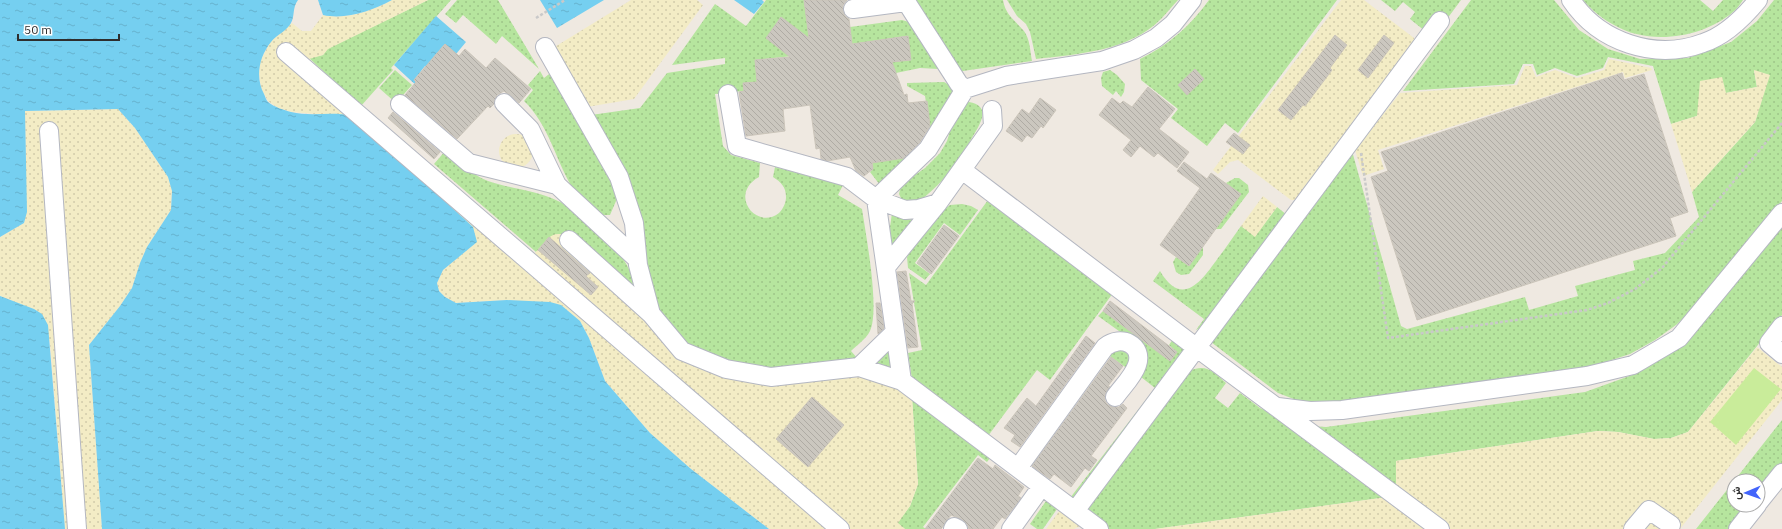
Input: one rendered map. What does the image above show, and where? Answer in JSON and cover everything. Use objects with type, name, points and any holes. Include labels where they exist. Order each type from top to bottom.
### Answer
[{"type":"street","points":[[876,199],[928,149],[965,89],[1006,76],[1102,61],[1134,50],[1156,38],[1173,24],[1192,0]]},
{"type":"street","points":[[1571,0],[1577,9],[1603,33],[1634,47],[1668,51],[1704,43],[1735,25],[1758,0]]},
{"type":"street","points":[[853,8],[905,1],[959,84],[965,89]]},
{"type":"street","points":[[1075,511],[1440,21]]},
{"type":"street","points":[[545,47],[619,177],[634,223],[637,259],[651,314]]},
{"type":"street","points":[[286,52],[840,529]]},
{"type":"street","points":[[728,94],[737,146],[847,177],[876,199],[905,210],[918,209],[938,203]]},
{"type":"street","points":[[504,103],[530,129],[557,185],[637,259]]},
{"type":"street","points":[[400,104],[469,163],[557,185]]},
{"type":"street","points":[[886,268],[938,203],[994,126],[992,110]]},
{"type":"street","points":[[49,131],[76,529]]},
{"type":"street","points":[[962,170],[1197,348],[1440,529]]},
{"type":"street","points":[[876,199],[902,381]]},
{"type":"street","points":[[1277,407],[1310,411],[1342,410],[1586,376],[1633,365],[1679,338],[1782,213]]},
{"type":"street","points":[[569,240],[651,314],[682,351],[726,369],[770,377],[859,367],[902,381],[1099,529]]},
{"type":"street","points":[[1782,326],[1769,343],[1782,354]]},
{"type":"street","points":[[859,367],[895,332]]},
{"type":"street","points":[[1018,468],[1105,347],[1116,341],[1123,341],[1134,347],[1138,359],[1134,371],[1115,397]]},
{"type":"street","points":[[1766,493],[1782,473]]},
{"type":"street","points":[[1011,529],[1042,486]]},
{"type":"street","points":[[1633,529],[1649,510],[1671,525]]},
{"type":"street","points":[[1738,529],[1750,513]]},
{"type":"street","points":[[953,529],[954,527],[958,529]]},
{"type":"path","points":[[536,18],[564,0]]},
{"type":"path","points":[[1358,132],[1388,338],[1587,310],[1608,303],[1635,289],[1662,268],[1782,123]]},
{"type":"green space","points":[[428,0],[451,0],[391,68],[393,70],[361,106],[309,58],[323,55],[327,49]]},
{"type":"green space","points":[[457,0],[498,0],[539,69],[502,36],[496,44],[463,15],[456,23],[445,14]]},
{"type":"green space","points":[[766,0],[804,0],[810,47],[802,55],[755,60],[757,82],[743,83],[744,91],[715,94],[723,146],[731,155],[760,163],[759,177],[750,184],[746,192],[746,201],[754,214],[762,217],[770,217],[779,213],[783,208],[785,201],[786,193],[784,188],[781,183],[773,177],[775,167],[843,185],[838,195],[862,209],[869,253],[874,307],[873,321],[870,331],[851,351],[858,359],[780,371],[733,366],[688,346],[655,306],[591,115],[640,108],[667,73],[725,64],[725,58],[672,65],[715,4],[746,26]]},
{"type":"green space","points":[[913,0],[1003,0],[1008,14],[1026,34],[1029,41],[1032,61],[956,72]]},
{"type":"green space","points":[[1007,0],[1178,0],[1161,19],[1148,30],[1134,38],[1103,49],[1086,53],[1036,59],[1030,32],[1026,24],[1017,16]]},
{"type":"green space","points":[[1209,0],[1337,0],[1238,133],[1225,123],[1207,146],[1171,118],[1178,109],[1141,80],[1140,59],[1151,54],[1170,41],[1194,18]]},
{"type":"green space","points":[[1381,0],[1461,0],[1447,19],[1425,31],[1410,19],[1415,12],[1403,2],[1395,11]]},
{"type":"green space","points":[[1471,0],[1554,0],[1579,30],[1608,49],[1640,59],[1688,58],[1731,42],[1757,21],[1774,0],[1782,0],[1782,201],[1698,305],[1676,325],[1655,340],[1630,354],[1587,368],[1316,406],[1278,393],[1211,342],[1352,151],[1401,326],[1407,329],[1525,297],[1529,310],[1578,296],[1575,286],[1635,270],[1633,261],[1665,253],[1699,217],[1692,192],[1755,122],[1769,75],[1754,71],[1757,87],[1726,93],[1697,116],[1671,124],[1653,66],[1608,57],[1603,68],[1577,76],[1555,68],[1537,75],[1533,64],[1523,64],[1514,84],[1403,91]]},
{"type":"green space","points":[[1583,0],[1700,0],[1713,11],[1723,0],[1743,0],[1733,12],[1721,21],[1707,28],[1675,36],[1659,37],[1628,32],[1605,20]]},
{"type":"green space","points":[[902,20],[909,22],[939,69],[920,68],[896,73],[871,70],[893,62],[910,60],[907,36],[852,44],[850,27]]},
{"type":"green space","points":[[395,70],[412,85],[396,103],[379,88]]},
{"type":"green space","points":[[1110,70],[1125,84],[1124,92],[1121,97],[1116,91],[1113,95],[1102,86],[1101,78],[1103,72]]},
{"type":"green space","points":[[540,71],[544,78],[553,71],[617,191],[616,201],[610,215],[599,215],[576,193],[567,178],[546,131],[533,110],[524,101],[533,90],[528,85]]},
{"type":"green space","points":[[944,82],[951,86],[954,94],[930,129],[925,96],[907,86],[907,83]]},
{"type":"green space","points":[[969,102],[980,107],[982,116],[979,126],[957,163],[938,185],[915,205],[903,202],[899,194],[901,185],[925,168],[940,153],[947,141],[955,115],[965,103]]},
{"type":"green space","points":[[868,136],[903,158],[911,154],[880,185],[870,172],[873,169]]},
{"type":"green space","points":[[446,150],[466,167],[488,181],[550,197],[566,205],[585,219],[605,237],[620,255],[629,269],[638,293],[549,237],[536,252],[434,164]]},
{"type":"green space","points":[[1235,178],[1239,178],[1248,185],[1249,192],[1221,229],[1215,229],[1240,194],[1226,183]]},
{"type":"green space","points":[[988,200],[1113,293],[1050,380],[1037,370],[988,436],[912,379],[908,353],[922,350],[909,273],[926,285]]},
{"type":"green space","points":[[962,204],[971,206],[978,210],[960,235],[944,223],[915,263],[930,274],[925,280],[908,268],[907,257],[932,219],[950,205]]},
{"type":"green space","points":[[1277,207],[1287,215],[1208,324],[1196,330],[1204,319],[1153,281],[1160,271],[1168,282],[1176,288],[1184,289],[1191,287],[1205,275],[1241,226],[1255,236]]},
{"type":"green space","points":[[892,213],[904,219],[917,220],[891,249],[890,227]]},
{"type":"green space","points":[[1782,227],[1782,315],[1688,432],[1671,438],[1654,439],[1618,432],[1598,431],[1396,461],[1396,492],[1388,497],[1155,529],[1109,529],[1087,510],[1190,371],[1201,368],[1210,370],[1226,383],[1215,398],[1228,408],[1240,393],[1260,408],[1297,425],[1326,427],[1585,392],[1635,374],[1687,342]]},
{"type":"green space","points":[[1203,246],[1203,255],[1189,274],[1181,275],[1176,272],[1173,262],[1176,257],[1189,266]]},
{"type":"green space","points":[[1103,311],[1170,361],[1177,352],[1169,345],[1173,339],[1184,346],[1182,363],[1077,499],[1070,498],[1155,388],[1141,377],[1144,349],[1098,316]]},
{"type":"green space","points":[[892,345],[896,372],[868,365]]},
{"type":"green space","points":[[1112,350],[1122,351],[1127,354],[1129,359],[1128,369],[1107,354]]},
{"type":"green space","points":[[1754,368],[1781,389],[1736,445],[1710,422]]},
{"type":"green space","points":[[912,398],[990,458],[987,462],[978,455],[923,527],[926,529],[905,529],[897,523],[910,506],[918,484]]},
{"type":"green space","points":[[1782,420],[1782,469],[1766,490],[1766,473],[1740,473]]},
{"type":"green space","points":[[1726,491],[1726,513],[1748,513],[1735,529],[1696,529]]},
{"type":"green space","points":[[1046,501],[1057,509],[1043,529],[1037,529],[1030,524]]},
{"type":"sand","points":[[392,0],[428,0],[328,49],[323,55],[309,59],[361,106],[534,254],[548,238],[556,234],[577,239],[663,341],[692,365],[716,374],[771,384],[861,377],[900,388],[912,398],[918,484],[910,506],[898,523],[905,529],[769,529],[691,469],[650,433],[605,381],[589,338],[580,321],[561,305],[507,300],[456,303],[445,297],[439,291],[437,283],[443,270],[468,249],[326,115],[292,112],[278,108],[268,101],[261,88],[259,73],[260,62],[270,42],[292,23],[302,31],[311,31],[323,15],[341,16],[359,14]]},
{"type":"sand","points":[[631,0],[697,0],[703,5],[634,99],[587,107],[553,48]]},
{"type":"sand","points":[[1341,0],[1364,0],[1414,38],[1414,47],[1299,200],[1291,200],[1238,160],[1230,162],[1218,174],[1213,170]]},
{"type":"sand","points":[[1609,59],[1651,68],[1652,70],[1625,78],[1623,72],[1378,150],[1384,169],[1363,176],[1355,150],[1400,93],[1517,85],[1525,66],[1531,66],[1536,77],[1555,70],[1577,78],[1604,70]]},
{"type":"sand","points":[[1754,70],[1770,75],[1755,122],[1692,192],[1671,124],[1697,116],[1700,81],[1722,77],[1726,93],[1757,87]]},
{"type":"sand","points":[[118,109],[135,128],[168,177],[172,191],[171,210],[147,247],[132,288],[120,306],[89,345],[102,529],[65,529],[50,342],[13,301],[0,296],[0,237],[24,223],[26,182],[25,111]]},
{"type":"sand","points":[[516,134],[528,139],[533,151],[528,163],[516,168],[504,163],[499,151],[504,139]]},
{"type":"sand","points":[[1263,196],[1277,207],[1255,237],[1241,226]]},
{"type":"sand","points":[[1757,347],[1782,367],[1782,400],[1680,529],[1155,529],[1388,497],[1396,492],[1396,461],[1598,431],[1618,432],[1654,439],[1671,438],[1688,432]]},
{"type":"sand","points":[[1060,510],[1082,525],[1074,529],[1046,529]]},
{"type":"water","points":[[0,0],[298,0],[291,23],[271,42],[261,61],[259,74],[261,88],[268,102],[291,112],[352,116],[473,227],[477,242],[443,270],[437,283],[439,291],[445,297],[456,303],[507,300],[550,302],[561,305],[580,321],[589,338],[605,381],[650,433],[691,469],[769,529],[102,529],[89,345],[120,306],[132,288],[147,247],[171,210],[172,191],[168,177],[135,128],[118,109],[25,111],[27,212],[24,223],[0,237]]},
{"type":"water","points":[[318,0],[392,0],[359,14],[332,16],[323,15]]},
{"type":"water","points":[[540,0],[604,0],[557,28]]},
{"type":"water","points":[[734,0],[762,0],[764,2],[754,14]]},
{"type":"water","points":[[436,16],[466,42],[456,54],[445,44],[431,60],[436,65],[440,79],[425,66],[414,80],[422,87],[420,89],[394,65]]},
{"type":"water","points":[[0,296],[34,309],[42,314],[48,325],[65,529],[0,529]]},
{"type":"building","points":[[804,0],[847,0],[843,5],[843,11],[845,16],[849,19],[852,44],[908,36],[911,60],[892,62],[904,95],[907,94],[908,103],[927,101],[930,126],[920,142],[904,158],[872,163],[873,169],[864,176],[856,171],[850,157],[827,161],[821,159],[820,148],[816,149],[810,105],[783,109],[785,131],[746,136],[739,92],[744,91],[743,83],[757,82],[755,60],[790,57],[766,38],[781,17],[809,38]]},
{"type":"building","points":[[1335,35],[1347,45],[1330,68],[1332,70],[1305,106],[1303,105],[1291,120],[1278,110]]},
{"type":"building","points":[[1384,35],[1394,43],[1368,78],[1358,70]]},
{"type":"building","points":[[445,44],[459,56],[465,49],[486,68],[495,58],[531,89],[519,103],[504,91],[497,95],[494,104],[490,108],[488,106],[457,139],[405,95],[416,82],[414,80]]},
{"type":"building","points":[[1195,69],[1204,79],[1187,95],[1178,85]]},
{"type":"building","points":[[1622,73],[1624,80],[1644,74],[1688,212],[1670,218],[1676,236],[1417,320],[1371,177],[1388,171],[1381,152]]},
{"type":"building","points":[[1148,87],[1175,109],[1159,129],[1189,152],[1177,168],[1158,153],[1154,157],[1140,146],[1131,157],[1123,150],[1131,140],[1099,115],[1112,98],[1120,104],[1123,101],[1132,107]]},
{"type":"building","points":[[1040,98],[1056,110],[1043,128],[1041,126],[1032,138],[1027,135],[1022,142],[1006,131],[1022,109],[1029,114]]},
{"type":"building","points":[[393,112],[440,152],[434,159],[388,118]]},
{"type":"building","points":[[1234,133],[1250,145],[1243,154],[1226,142]]},
{"type":"building","points":[[1184,162],[1207,179],[1211,173],[1241,194],[1189,266],[1160,245],[1200,188],[1177,171]]},
{"type":"building","points":[[944,225],[959,236],[931,274],[917,263]]},
{"type":"building","points":[[549,237],[590,273],[586,276],[598,287],[591,295],[538,250]]},
{"type":"building","points":[[906,271],[911,301],[915,301],[912,304],[918,347],[908,348],[897,272]]},
{"type":"building","points":[[1110,301],[1177,352],[1170,361],[1103,311]]},
{"type":"building","points":[[876,303],[880,303],[884,328],[878,334]]},
{"type":"building","points":[[1086,336],[1095,343],[1020,447],[1011,441],[1015,435],[1004,428],[1027,398],[1036,406]]},
{"type":"building","points":[[1111,357],[1123,366],[1108,386],[1110,387],[1105,395],[1105,401],[1108,405],[1113,407],[1119,407],[1123,404],[1127,408],[1091,456],[1097,460],[1089,471],[1085,468],[1071,487],[1054,474],[1050,479],[1032,466]]},
{"type":"building","points":[[812,397],[844,425],[808,467],[776,439]]},
{"type":"building","points":[[978,458],[993,469],[995,465],[1024,487],[1018,496],[1021,498],[1005,519],[1002,517],[993,529],[969,529],[963,520],[951,515],[941,529],[925,529]]}]
